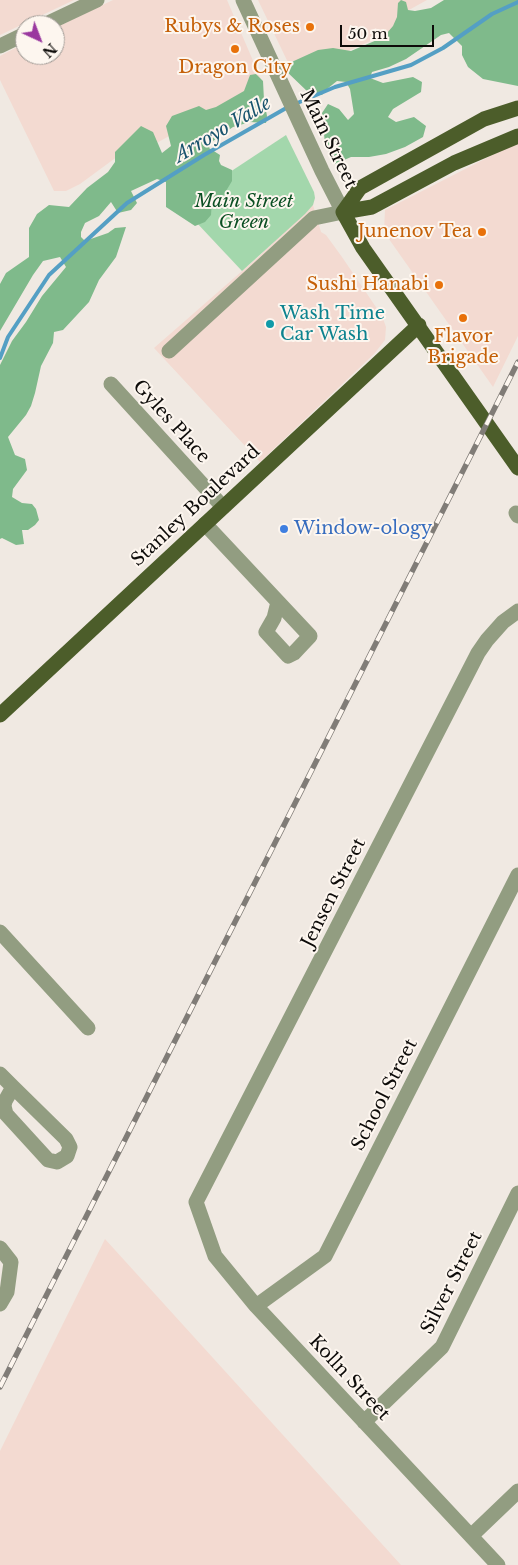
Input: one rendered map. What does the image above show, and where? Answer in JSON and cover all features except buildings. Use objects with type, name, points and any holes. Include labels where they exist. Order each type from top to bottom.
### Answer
[{"type":"main road","points":[[343,212],[360,188],[484,119],[518,108]]},
{"type":"main road","points":[[343,212],[372,206],[454,163],[518,136]]},
{"type":"main road","points":[[343,212],[364,248],[518,468]]},
{"type":"main road","name":"Stanley Boulevard","points":[[0,715],[419,326]]},
{"type":"street","points":[[65,15],[97,0]]},
{"type":"street","name":"Main Street","points":[[243,0],[343,212]]},
{"type":"street","points":[[0,46],[15,39]]},
{"type":"street","points":[[170,351],[314,218],[343,212]]},
{"type":"street","name":"Gyles Place","points":[[111,384],[223,508]]},
{"type":"street","points":[[205,524],[278,602]]},
{"type":"street","name":"Jensen Street","points":[[196,1202],[478,653],[503,622],[518,611]]},
{"type":"street","name":"School Street","points":[[256,1306],[325,1256],[518,875]]},
{"type":"street","points":[[0,932],[88,1028]]},
{"type":"street","points":[[0,1074],[66,1139],[70,1147],[67,1156],[58,1162],[48,1160],[6,1114],[5,1101],[13,1087]]},
{"type":"street","name":"Silver Street","points":[[364,1422],[442,1347],[518,1193]]},
{"type":"street","name":"Kolln Street","points":[[196,1202],[215,1256],[256,1306],[498,1565]]},
{"type":"street","points":[[0,1248],[11,1262],[7,1292],[0,1304]]},
{"type":"street","points":[[471,1536],[518,1491]]},
{"type":"shaded area","points":[[0,0],[74,0],[42,15],[15,15],[15,28],[0,35]]},
{"type":"shaded area","points":[[113,0],[227,0],[263,84],[144,150],[129,148],[80,184],[66,191],[54,191],[0,80],[0,56],[15,48],[15,65],[65,65],[65,23]]},
{"type":"shaded area","points":[[258,0],[427,0],[398,16],[402,27],[294,75]]},
{"type":"shaded area","points":[[518,142],[518,336],[493,387],[384,232],[385,210]]},
{"type":"shaded area","points":[[313,205],[321,232],[326,235],[342,257],[382,316],[386,327],[385,340],[374,354],[260,462],[154,348],[257,258]]},
{"type":"shaded area","points":[[105,1239],[401,1565],[0,1565],[0,1451]]},
{"type":"green space","points":[[401,0],[406,2],[408,10],[415,11],[431,8],[444,0],[518,0],[518,86],[483,79],[468,67],[462,55],[462,46],[449,33],[441,35],[406,59],[372,72],[370,78],[383,83],[413,77],[422,82],[421,92],[393,109],[388,117],[396,122],[414,117],[426,126],[423,137],[405,147],[386,154],[369,157],[351,157],[335,164],[325,144],[322,113],[328,104],[339,109],[348,120],[354,114],[350,89],[346,82],[337,81],[322,95],[309,93],[284,69],[285,65],[318,50],[333,48],[351,51],[377,40],[393,26],[397,17],[398,3]]},
{"type":"green space","points":[[256,74],[263,81],[266,123],[250,122],[233,127],[213,141],[209,148],[220,155],[219,161],[221,165],[232,170],[232,181],[223,196],[212,200],[211,215],[205,222],[195,226],[166,207],[166,182],[157,179],[131,191],[137,203],[131,210],[118,213],[111,202],[99,216],[85,223],[81,237],[85,241],[108,233],[115,228],[126,227],[116,257],[99,280],[89,302],[63,330],[54,332],[53,343],[41,366],[31,406],[8,437],[15,455],[25,459],[27,470],[13,489],[12,497],[22,503],[32,504],[36,509],[39,520],[28,530],[22,530],[24,544],[16,545],[2,538],[0,539],[0,365],[12,341],[42,296],[66,267],[60,257],[43,261],[0,331],[0,284],[6,273],[29,257],[29,228],[37,214],[49,205],[69,207],[87,188],[108,172],[115,162],[115,152],[141,126],[153,132],[162,153],[171,146],[166,126],[172,116],[199,106],[206,110],[216,107],[244,91],[250,75]]},
{"type":"green space","name":"Main Street Green","points":[[286,135],[314,192],[313,205],[242,271],[180,205]]},
{"type":"waterway","name":"Arroyo Valle","points":[[295,104],[335,87],[411,65],[443,48],[492,14],[518,2]]},
{"type":"waterway","name":"Arroyo Valle","points":[[0,358],[8,337],[49,275],[127,203],[204,155],[288,107]]},
{"type":"railway","points":[[0,1387],[518,362]]},
{"type":"place","name":"Rubys & Roses","points":[[310,27]]},
{"type":"place","name":"Dragon City","points":[[235,49]]},
{"type":"place","name":"Junenov Tea","points":[[482,232]]},
{"type":"place","name":"Sushi Hanabi","points":[[439,285]]},
{"type":"place","name":"Flavor Brigade","points":[[463,318]]},
{"type":"place","name":"Wash Time Car Wash","points":[[270,324]]},
{"type":"place","name":"Window-ology","points":[[284,529]]}]
